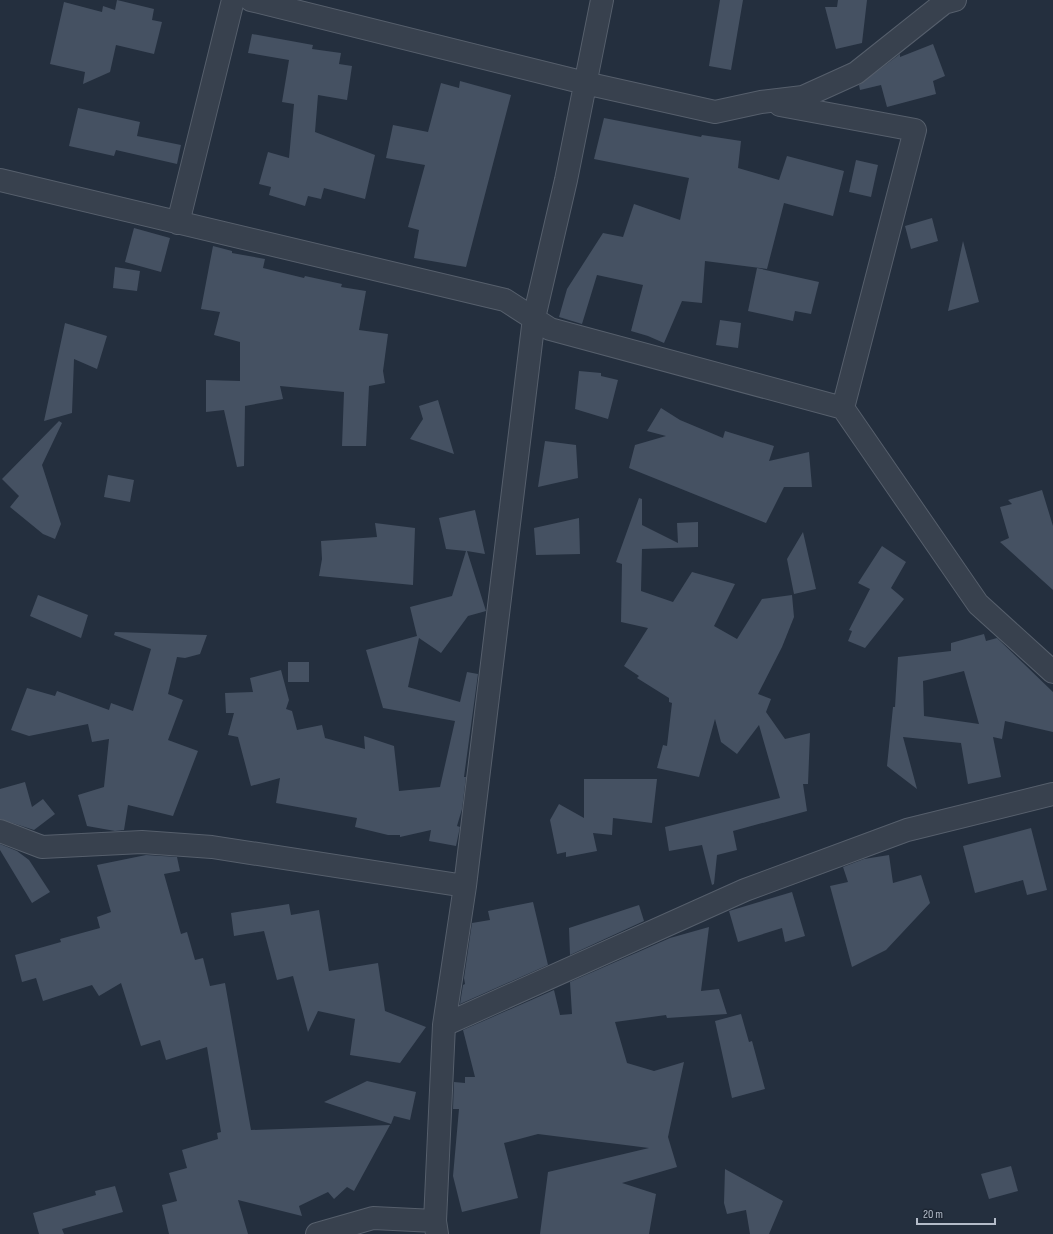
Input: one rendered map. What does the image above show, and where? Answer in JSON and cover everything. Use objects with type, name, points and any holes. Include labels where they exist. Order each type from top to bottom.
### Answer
[{"type":"street","points":[[178,223],[233,0]]},
{"type":"street","points":[[251,0],[714,112],[761,102],[802,97],[856,73],[944,3],[955,0]]},
{"type":"street","points":[[317,1234],[374,1218],[436,1227],[444,1025],[465,886],[534,318],[566,180],[602,0]]},
{"type":"street","points":[[761,102],[915,130],[843,408]]},
{"type":"street","points":[[0,180],[505,300],[550,329],[843,408],[978,604],[1053,672]]},
{"type":"street","points":[[444,1025],[745,890],[907,830],[1053,794]]},
{"type":"street","points":[[0,831],[42,847],[142,842],[212,846],[465,886]]},
{"type":"building","points":[[117,0],[154,9],[152,20],[162,22],[154,54],[116,45],[110,72],[83,84],[85,72],[50,64],[64,2],[102,12],[103,6],[115,10]]},
{"type":"building","points":[[720,0],[743,0],[731,70],[709,66]]},
{"type":"building","points":[[838,0],[867,0],[862,43],[836,49],[825,7],[837,7]]},
{"type":"building","points":[[252,34],[313,45],[312,49],[341,53],[339,64],[352,66],[347,100],[318,95],[315,132],[375,155],[365,199],[324,188],[321,199],[308,196],[305,206],[269,195],[271,187],[259,184],[268,152],[289,158],[294,104],[282,102],[289,60],[248,53]]},
{"type":"building","points":[[933,44],[945,76],[933,81],[936,94],[887,107],[881,85],[860,90],[859,85],[900,54],[900,57]]},
{"type":"building","points":[[460,81],[511,95],[466,267],[414,258],[419,230],[408,227],[425,165],[386,158],[393,125],[428,132],[441,83],[459,88]]},
{"type":"building","points":[[78,108],[140,122],[137,136],[181,145],[177,164],[116,150],[114,156],[69,146]]},
{"type":"building","points":[[604,118],[701,137],[702,135],[741,141],[738,168],[779,180],[787,156],[844,171],[833,216],[784,203],[767,269],[705,261],[702,303],[682,301],[664,343],[631,331],[643,285],[597,275],[582,324],[559,317],[567,289],[603,233],[623,237],[634,204],[680,220],[689,178],[594,159]]},
{"type":"building","points":[[856,160],[878,165],[871,197],[849,192]]},
{"type":"building","points":[[932,218],[938,241],[911,249],[905,226]]},
{"type":"building","points":[[134,228],[170,238],[161,272],[125,262]]},
{"type":"building","points":[[963,241],[979,302],[948,311]]},
{"type":"building","points":[[213,246],[232,251],[232,253],[265,259],[263,268],[304,278],[305,276],[342,284],[341,287],[366,291],[359,330],[388,334],[383,371],[385,383],[369,386],[366,446],[342,446],[344,392],[280,386],[283,399],[245,406],[244,466],[237,467],[224,410],[206,412],[206,380],[240,381],[240,342],[214,335],[220,312],[201,309]]},
{"type":"building","points":[[115,267],[140,271],[137,291],[113,288]]},
{"type":"building","points":[[757,268],[819,282],[811,314],[795,311],[793,321],[748,311]]},
{"type":"building","points":[[720,320],[741,323],[738,348],[716,345]]},
{"type":"building","points":[[65,323],[107,336],[97,369],[74,359],[72,413],[44,421]]},
{"type":"building","points":[[579,371],[601,373],[601,376],[618,380],[608,419],[575,409]]},
{"type":"building","points":[[438,400],[454,454],[410,439],[423,419],[419,406]]},
{"type":"building","points":[[661,408],[680,420],[723,438],[725,431],[774,446],[769,461],[809,452],[812,487],[784,487],[766,523],[629,468],[635,445],[666,436],[647,431]]},
{"type":"building","points":[[59,421],[62,423],[42,465],[61,524],[55,539],[43,534],[10,507],[19,496],[2,479]]},
{"type":"building","points":[[545,441],[576,445],[578,478],[538,487]]},
{"type":"building","points":[[108,475],[134,480],[130,502],[104,497]]},
{"type":"building","points":[[1042,490],[1053,526],[1053,590],[1000,542],[1009,538],[1000,507],[1012,504],[1008,500]]},
{"type":"building","points":[[639,498],[642,499],[642,525],[678,543],[677,523],[698,522],[698,547],[642,549],[641,591],[673,602],[692,572],[735,584],[714,626],[737,639],[762,599],[792,595],[794,617],[782,647],[758,694],[771,699],[766,712],[785,739],[810,733],[808,784],[803,784],[807,811],[733,831],[737,850],[717,855],[714,884],[712,885],[702,845],[669,851],[665,827],[780,798],[759,725],[737,754],[721,742],[715,719],[699,777],[657,768],[663,745],[667,746],[672,703],[669,702],[669,698],[637,678],[639,676],[624,666],[648,628],[621,622],[622,564],[616,562]]},
{"type":"building","points":[[475,510],[485,554],[467,551],[486,611],[468,616],[441,653],[419,638],[408,687],[460,702],[467,672],[478,674],[464,777],[466,777],[462,809],[457,826],[460,827],[456,846],[429,841],[431,830],[400,837],[400,835],[388,835],[355,827],[357,818],[276,803],[280,778],[251,786],[238,737],[228,735],[234,713],[226,713],[225,693],[253,692],[250,678],[281,670],[289,700],[286,709],[292,711],[297,730],[322,725],[325,738],[365,749],[364,736],[394,746],[399,791],[440,787],[455,721],[383,708],[366,650],[417,636],[410,607],[452,596],[466,551],[446,549],[439,518]]},
{"type":"building","points":[[579,518],[580,554],[536,555],[534,528]]},
{"type":"building","points":[[375,523],[415,528],[413,585],[319,576],[322,559],[321,541],[377,537]]},
{"type":"building","points":[[803,532],[816,589],[794,594],[787,559]]},
{"type":"building","points":[[882,546],[906,562],[891,588],[904,599],[865,648],[848,641],[852,631],[849,630],[870,589],[858,583]]},
{"type":"building","points":[[38,595],[88,615],[81,638],[30,616]]},
{"type":"building","points":[[115,632],[207,635],[200,654],[185,658],[177,657],[168,694],[183,700],[168,740],[198,751],[173,816],[128,805],[124,830],[115,831],[87,826],[78,795],[104,787],[109,739],[92,742],[88,724],[29,736],[11,730],[27,688],[55,696],[57,691],[109,710],[111,703],[133,711],[151,649],[114,635]]},
{"type":"building","points":[[984,634],[986,641],[997,638],[1053,692],[1053,732],[1005,721],[1002,739],[993,737],[1001,777],[968,784],[961,743],[903,737],[917,789],[887,766],[893,707],[895,707],[898,657],[951,651],[951,643]],"holes":[[[964,671],[979,724],[924,716],[923,681]]]},
{"type":"building","points":[[288,662],[309,662],[309,682],[288,682]]},
{"type":"building","points":[[584,779],[657,779],[652,823],[613,818],[612,835],[593,833],[597,851],[566,857],[566,852],[557,854],[550,820],[559,804],[584,818]]},
{"type":"building","points":[[25,782],[32,807],[43,799],[55,814],[34,830],[0,819],[0,789]]},
{"type":"building","points":[[1031,828],[1047,890],[1027,895],[1023,880],[975,893],[963,846]]},
{"type":"building","points":[[0,844],[17,851],[29,860],[50,892],[32,903],[0,850]]},
{"type":"building","points":[[146,855],[177,857],[180,871],[164,874],[181,934],[187,932],[195,960],[203,958],[210,986],[225,983],[251,1130],[390,1125],[354,1191],[347,1187],[334,1199],[328,1192],[299,1206],[302,1216],[238,1200],[248,1234],[169,1234],[162,1205],[177,1201],[169,1173],[187,1168],[182,1150],[218,1139],[217,1133],[221,1132],[207,1047],[166,1060],[160,1040],[141,1046],[121,983],[99,996],[92,985],[43,1001],[36,978],[22,982],[15,955],[61,942],[60,939],[100,928],[97,917],[111,912],[97,865]]},
{"type":"building","points":[[889,855],[893,883],[921,875],[930,903],[886,950],[852,967],[830,886],[848,882],[843,867],[864,859]]},
{"type":"building","points":[[792,892],[805,936],[785,942],[782,928],[738,942],[729,911]]},
{"type":"building","points":[[533,902],[548,965],[460,1004],[463,985],[465,984],[464,978],[472,923],[490,920],[488,911]]},
{"type":"building","points":[[289,904],[291,915],[319,910],[329,971],[378,963],[385,1011],[426,1027],[400,1063],[350,1055],[355,1019],[318,1011],[308,1032],[293,976],[277,980],[264,931],[234,936],[231,913]]},
{"type":"building","points":[[639,905],[644,921],[570,955],[569,928]]},
{"type":"building","points":[[709,927],[701,991],[719,989],[727,1014],[667,1018],[666,1015],[615,1022],[627,1063],[654,1071],[684,1062],[668,1137],[677,1167],[622,1183],[656,1194],[649,1234],[540,1234],[548,1172],[649,1148],[538,1134],[504,1143],[518,1198],[462,1212],[453,1176],[459,1109],[453,1109],[454,1082],[465,1083],[465,1077],[475,1077],[463,1030],[554,990],[560,1015],[572,1014],[570,982],[670,938]]},
{"type":"building","points":[[741,1014],[749,1042],[752,1041],[765,1089],[732,1098],[715,1021]]},
{"type":"building","points":[[367,1081],[416,1092],[410,1120],[394,1116],[391,1124],[324,1102]]},
{"type":"building","points":[[1011,1166],[1018,1191],[989,1199],[981,1174]]},
{"type":"building","points":[[725,1169],[783,1201],[769,1234],[750,1234],[746,1210],[727,1214],[724,1203]]},
{"type":"building","points":[[115,1186],[123,1212],[62,1229],[64,1234],[39,1234],[33,1213],[96,1195],[95,1191]]}]
